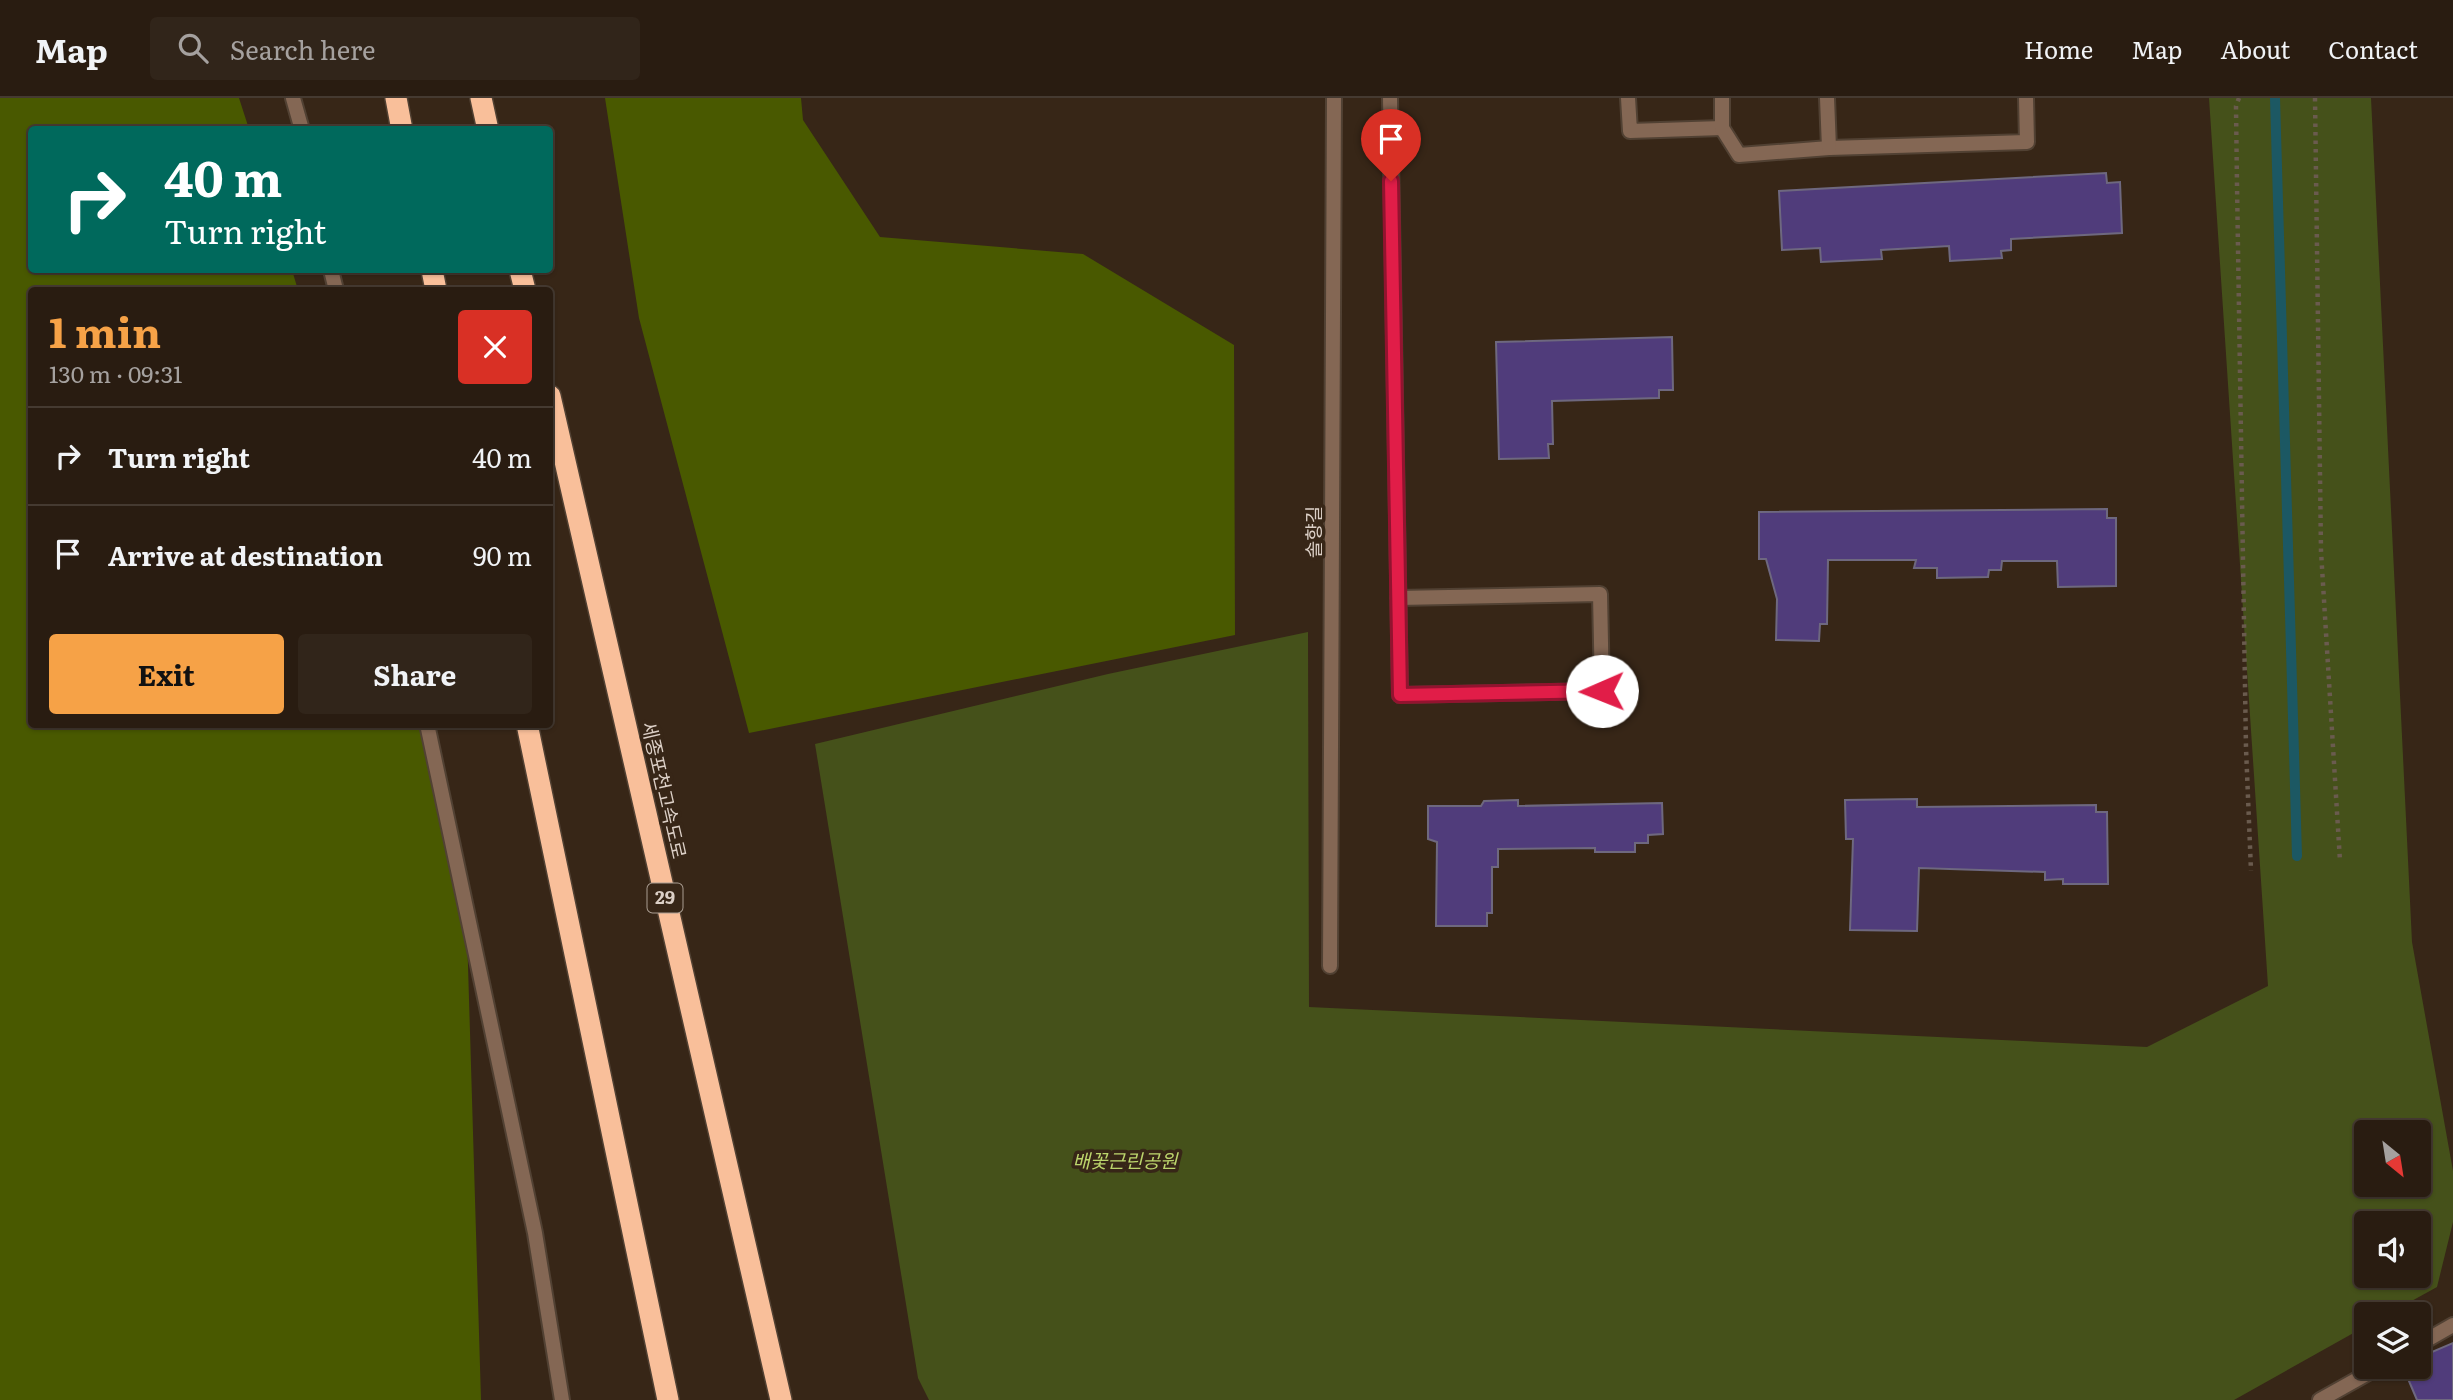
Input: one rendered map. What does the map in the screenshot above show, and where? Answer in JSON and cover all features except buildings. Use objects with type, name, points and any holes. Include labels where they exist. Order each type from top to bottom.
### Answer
[{"type":"highway","points":[[396,98],[401,126]]},
{"type":"highway","points":[[481,98],[487,126]]},
{"type":"highway","name":"세종포천고속도로","points":[[553,409],[781,1400]]},
{"type":"highway","points":[[528,728],[668,1400]]},
{"type":"street","points":[[293,98],[301,126]]},
{"type":"street","name":"솔향길","points":[[1330,966],[1334,98]]},
{"type":"street","points":[[1390,98],[1398,598],[1400,695],[1602,691],[1600,594],[1398,598]]},
{"type":"street","points":[[1628,98],[1630,131],[1722,128]]},
{"type":"street","points":[[1722,98],[1722,128],[1739,155],[1829,148],[2027,142],[2025,98]]},
{"type":"street","points":[[1826,98],[1829,148]]},
{"type":"street","points":[[428,728],[535,1233],[562,1400]]},
{"type":"street","points":[[2431,1338],[2453,1325]]},
{"type":"street","points":[[2326,1398],[2358,1379]]},
{"type":"path","points":[[2238,98],[2246,748],[2251,871]]},
{"type":"path","points":[[2315,98],[2322,551],[2340,861]]},
{"type":"green space","points":[[0,98],[239,98],[248,126],[28,126],[28,273],[293,273],[297,287],[28,287],[28,728],[429,728],[465,865],[481,1400],[0,1400]]},
{"type":"green space","points":[[605,98],[801,98],[803,120],[880,237],[1083,254],[1234,345],[1235,635],[749,733],[639,318]]},
{"type":"green space","name":"배꽃근린공원","points":[[2209,98],[2371,98],[2412,942],[2453,1171],[2453,1222],[2437,1287],[2410,1302],[2354,1302],[2354,1333],[2234,1400],[929,1400],[918,1378],[815,744],[1108,674],[1308,632],[1309,1007],[2147,1047],[2268,986]]},
{"type":"waterway","points":[[2275,98],[2297,856]]},
{"type":"route","points":[[1391,181],[1400,695],[1602,691]]}]
